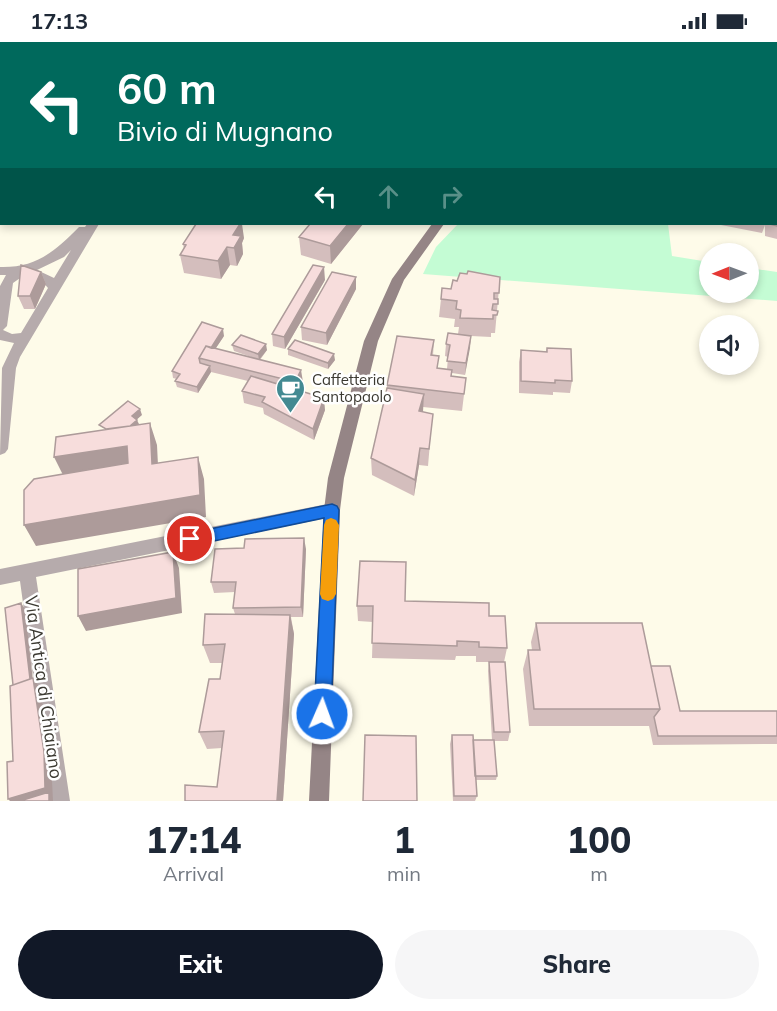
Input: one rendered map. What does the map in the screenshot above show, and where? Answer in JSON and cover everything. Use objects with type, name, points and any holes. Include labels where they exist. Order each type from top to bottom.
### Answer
[{"type":"main road","points":[[319,801],[332,510],[336,478],[371,341],[398,279],[437,225]]},
{"type":"street","points":[[0,326],[7,283],[19,272],[60,254],[88,225]]},
{"type":"street","points":[[0,448],[9,368],[92,225]]},
{"type":"street","points":[[0,271],[43,275],[51,280],[54,288]]},
{"type":"street","points":[[0,334],[10,339],[25,337]]},
{"type":"street","points":[[0,577],[332,510]]},
{"type":"street","name":"Via Antica di Chiaiano","points":[[27,572],[60,801]]},
{"type":"green space","points":[[457,225],[668,225],[672,256],[699,260],[699,295],[423,274],[436,247]]},
{"type":"green space","points":[[759,269],[777,272],[777,301],[759,300]]},
{"type":"building","points":[[195,225],[239,225],[233,235],[241,236],[234,248],[227,247],[218,261],[180,255],[186,245],[183,244]]},
{"type":"building","points":[[309,225],[347,225],[330,246],[299,237]]},
{"type":"building","points":[[21,265],[41,272],[30,296],[18,296]]},
{"type":"building","points":[[313,265],[324,267],[284,337],[272,334]]},
{"type":"building","points":[[468,271],[500,277],[499,293],[494,293],[494,299],[498,299],[498,304],[493,304],[492,310],[498,311],[497,315],[493,315],[493,319],[460,318],[461,310],[456,309],[457,301],[441,299],[442,288],[451,289],[453,280],[457,281],[460,273],[467,274]]},
{"type":"building","points":[[332,272],[356,277],[326,333],[301,327]]},
{"type":"building","points":[[202,322],[223,329],[211,348],[206,346],[199,358],[200,363],[210,366],[197,387],[175,381],[180,374],[172,371]]},
{"type":"building","points":[[448,333],[471,336],[466,363],[447,361],[450,345],[446,344]]},
{"type":"building","points":[[241,335],[266,344],[258,354],[232,345]]},
{"type":"building","points":[[397,336],[434,340],[431,355],[439,356],[437,368],[452,370],[451,376],[466,378],[464,394],[387,385]]},
{"type":"building","points":[[295,340],[334,354],[328,363],[288,349]]},
{"type":"building","points":[[206,346],[301,370],[295,382],[199,358]]},
{"type":"building","points":[[547,348],[571,349],[572,381],[555,380],[555,383],[521,381],[521,350],[547,352]]},
{"type":"building","points":[[251,376],[324,398],[313,429],[262,402],[265,397],[242,391]]},
{"type":"building","points":[[387,388],[424,394],[419,411],[433,414],[429,449],[420,448],[415,480],[371,458]]},
{"type":"building","points":[[128,401],[140,409],[132,416],[137,420],[130,426],[106,429],[99,425]]},
{"type":"building","points":[[150,423],[152,464],[198,457],[200,495],[24,525],[24,490],[34,479],[128,463],[127,446],[54,457],[56,437]]},
{"type":"building","points":[[304,538],[301,607],[233,608],[236,582],[211,582],[215,549],[244,548],[245,539]]},
{"type":"building","points":[[173,552],[176,598],[78,616],[78,569]]},
{"type":"building","points":[[360,561],[406,562],[405,601],[489,603],[489,616],[505,616],[507,648],[479,647],[479,642],[457,641],[457,646],[372,643],[373,606],[357,606]]},
{"type":"building","points":[[21,603],[30,679],[13,685],[5,608]]},
{"type":"building","points":[[205,614],[290,615],[277,801],[185,801],[185,785],[217,787],[224,731],[199,732],[209,679],[220,679],[225,644],[203,645]]},
{"type":"building","points":[[536,623],[642,623],[660,709],[534,709],[528,650],[540,650]]},
{"type":"building","points":[[489,662],[505,662],[510,732],[494,732]]},
{"type":"building","points":[[651,666],[670,666],[680,711],[777,711],[777,736],[658,736],[654,717],[660,709]]},
{"type":"building","points":[[33,678],[44,752],[45,788],[8,799],[7,762],[13,761],[10,686]]},
{"type":"building","points":[[365,735],[416,736],[417,801],[363,801]]},
{"type":"building","points":[[452,735],[473,735],[477,796],[454,796]]},
{"type":"building","points":[[473,740],[494,740],[497,776],[475,776]]},
{"type":"building","points":[[49,792],[49,801],[20,801]]},
{"type":"slow traffic","points":[[328,594],[331,525]]},
{"type":"place","name":"Caffetteria Santopaolo","points":[[291,414]]},
{"type":"route","points":[[190,539],[332,510],[322,714]]}]
